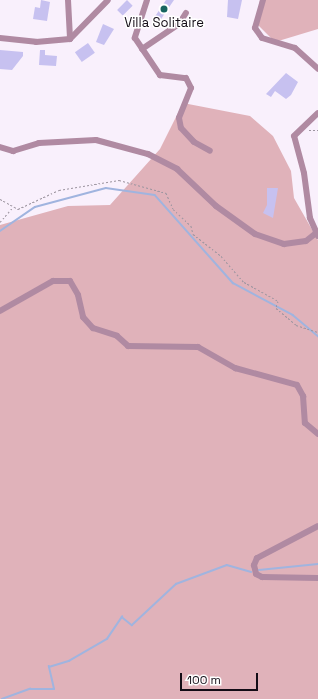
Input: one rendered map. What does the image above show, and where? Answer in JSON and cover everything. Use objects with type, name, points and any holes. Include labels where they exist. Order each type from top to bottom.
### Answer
[{"type":"street","points":[[68,0],[70,39]]},
{"type":"street","points":[[0,38],[36,42],[70,39],[108,0]]},
{"type":"street","points":[[147,0],[135,38],[160,75],[186,78],[191,88],[179,118],[181,128],[194,142],[210,151]]},
{"type":"street","points":[[263,0],[255,28],[262,38],[295,48],[318,69]]},
{"type":"street","points":[[142,49],[179,24],[186,14]]},
{"type":"street","points":[[0,147],[13,151],[39,143],[96,140],[148,154],[177,168],[216,206],[255,234],[284,244],[306,241],[316,235],[294,136],[318,113]]},
{"type":"street","points":[[0,311],[53,281],[70,281],[78,295],[83,317],[93,328],[117,336],[128,346],[198,347],[235,368],[297,385],[303,396],[305,423],[318,434]]},
{"type":"street","points":[[318,526],[258,558],[254,565],[256,574],[262,577],[318,578]]},
{"type":"path","points":[[0,199],[13,206],[26,207],[59,190],[119,180],[166,193],[173,209],[191,226],[193,234],[221,256],[244,282],[278,301],[276,308],[296,325],[318,332]]},
{"type":"path","points":[[0,222],[13,206]]},
{"type":"shaded area","points":[[260,0],[318,0],[318,29],[275,42],[256,23]]},
{"type":"shaded area","points":[[183,103],[250,116],[273,136],[291,171],[294,198],[318,240],[318,699],[0,699],[0,225],[68,206],[110,205],[160,149]]},
{"type":"building","points":[[41,0],[50,2],[47,21],[33,19],[35,7],[40,8]]},
{"type":"building","points":[[127,0],[133,6],[123,16],[117,10]]},
{"type":"building","name":"Villa Solitaire","points":[[166,0],[174,0],[159,22],[154,18]]},
{"type":"building","points":[[228,0],[242,0],[238,19],[227,17]]},
{"type":"building","points":[[103,24],[114,29],[104,45],[96,42]]},
{"type":"building","points":[[88,43],[95,53],[82,62],[75,52]]},
{"type":"building","points":[[0,50],[23,52],[23,56],[12,70],[0,69]]},
{"type":"building","points":[[40,50],[45,50],[45,55],[57,56],[56,66],[39,65]]},
{"type":"building","points":[[286,73],[298,82],[291,95],[286,99],[275,91],[271,97],[266,94]]},
{"type":"building","points":[[267,188],[278,188],[273,218],[263,213],[267,205]]},
{"type":"waterway","points":[[0,231],[35,207],[106,188],[155,195],[233,283],[293,315],[318,336]]},
{"type":"waterway","points":[[259,570],[318,564]]},
{"type":"waterway","points":[[2,699],[30,689],[54,689],[49,667],[69,661],[107,639],[122,617],[132,625],[176,584],[227,565],[251,572]]},
{"type":"place","name":"Villa Solitaire","points":[[164,9]]}]
